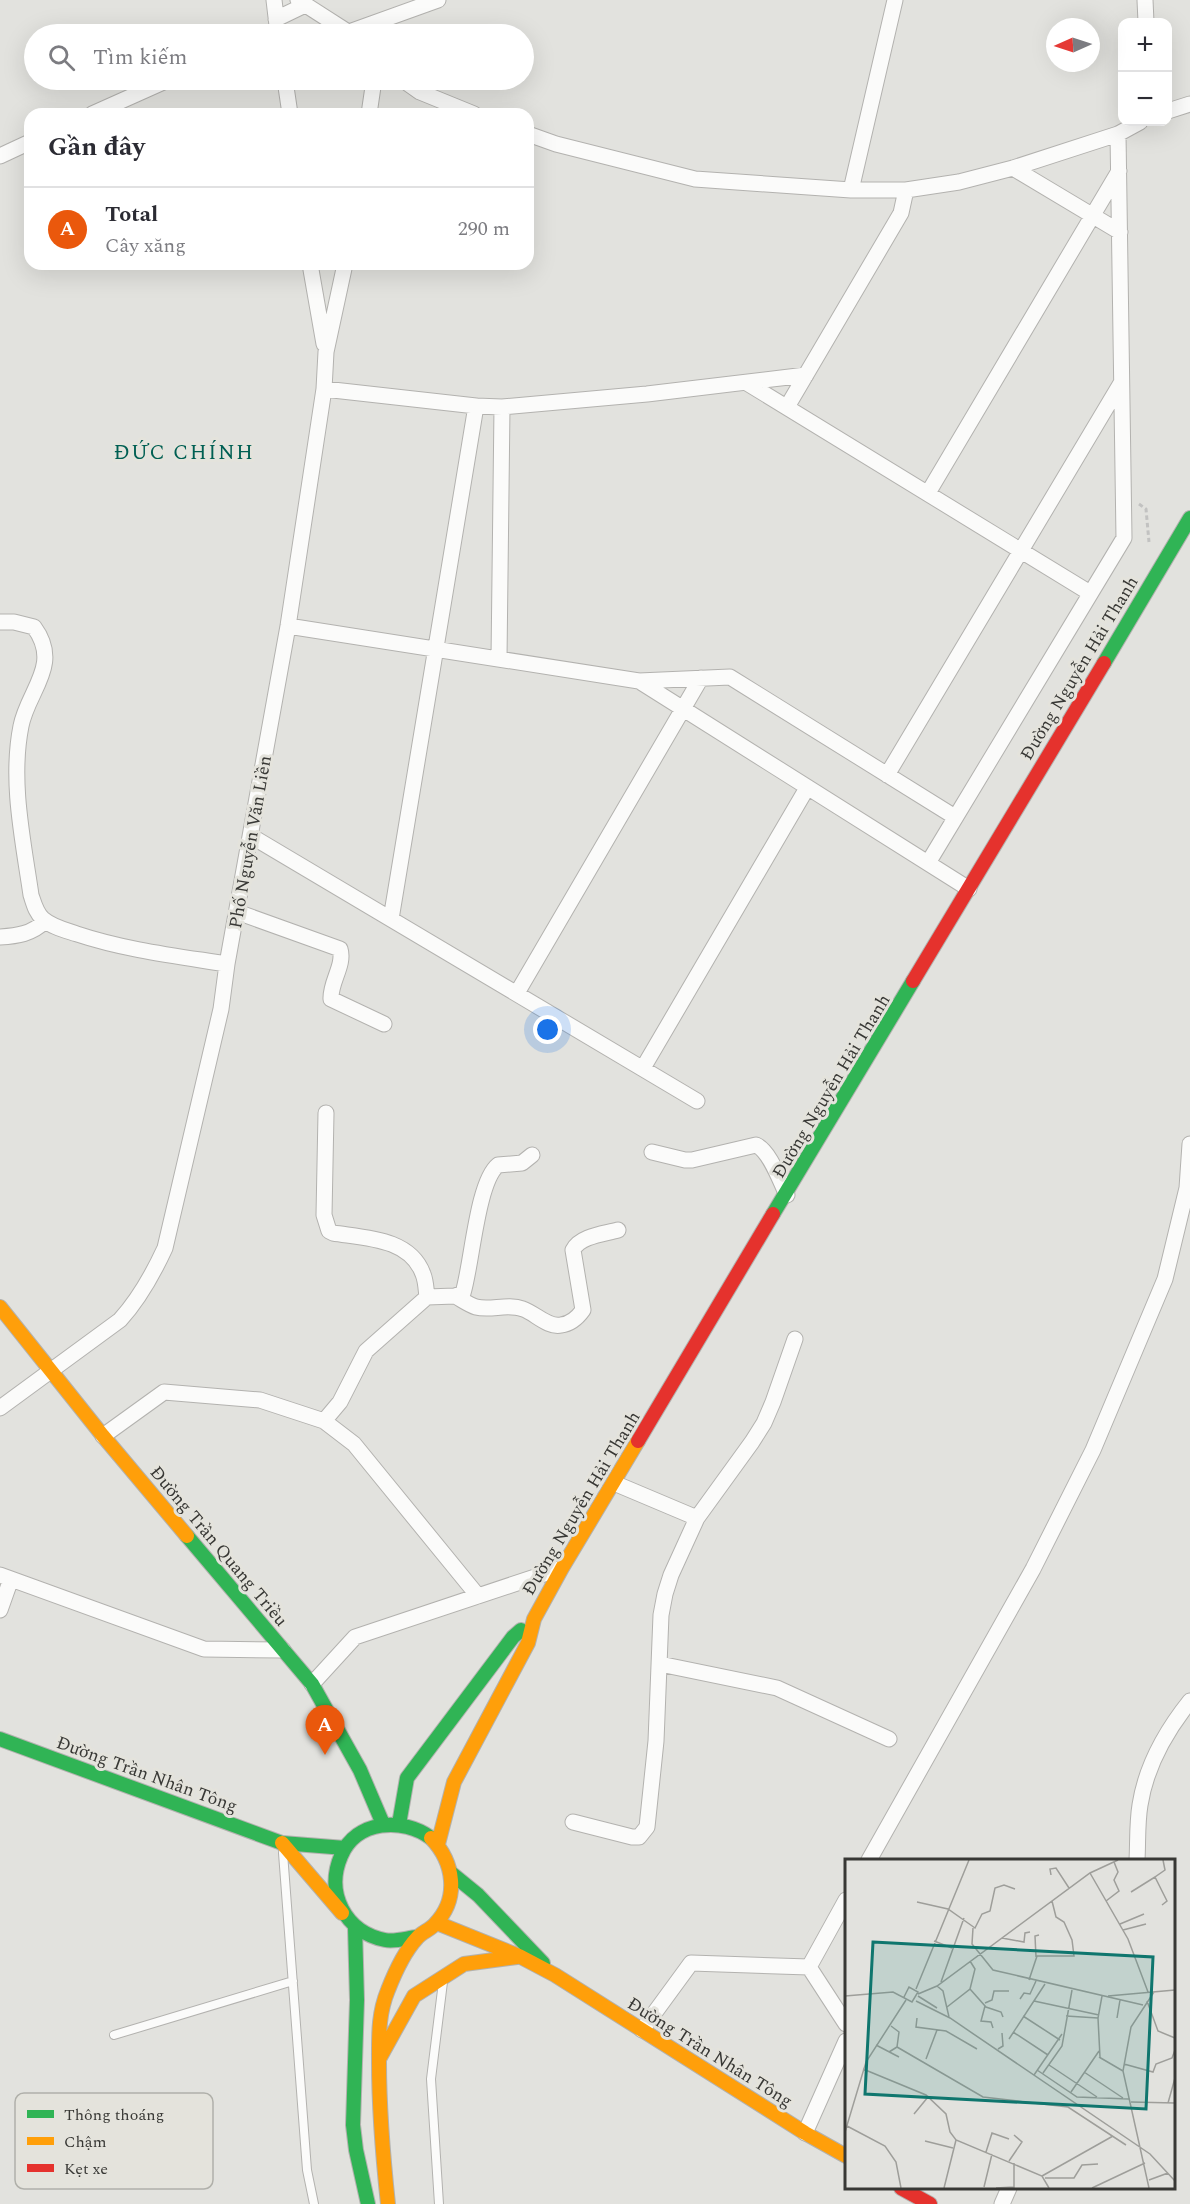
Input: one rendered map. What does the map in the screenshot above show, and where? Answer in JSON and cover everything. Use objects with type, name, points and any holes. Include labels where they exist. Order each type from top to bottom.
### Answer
[{"type":"main road","name":"Đường Nguyễn Hải Thanh","points":[[438,1844],[454,1782],[528,1643],[534,1619],[562,1568],[1188,521]]},
{"type":"main road","name":"Đường Trần Quang Triều","points":[[0,1307],[103,1436],[312,1684],[360,1770],[383,1824]]},
{"type":"main road","name":"Đường Nguyễn Hải Thanh","points":[[399,1824],[407,1778],[513,1637],[534,1619]]},
{"type":"main road","name":"Đường Trần Nhân Tông","points":[[0,1739],[282,1843],[345,1848]]},
{"type":"main road","points":[[383,1824],[399,1824],[420,1830],[438,1844],[447,1857],[452,1873],[452,1891],[447,1908],[437,1923],[417,1937],[401,1942],[369,1937],[355,1928],[344,1915],[335,1888],[337,1868],[345,1848],[362,1833],[383,1824]]},
{"type":"main road","name":"Đường Trần Nhân Tông","points":[[282,1843],[344,1915]]},
{"type":"main road","name":"Đường Trần Nhân Tông","points":[[452,1873],[478,1895],[555,1975]]},
{"type":"main road","name":"Đường Trần Nhân Tông","points":[[437,1923],[519,1956],[555,1975],[805,2133],[845,2155]]},
{"type":"main road","points":[[355,1928],[357,2000],[353,2125],[368,2204]]},
{"type":"main road","points":[[388,2204],[378,2096],[379,2021],[398,1964],[417,1937]]},
{"type":"main road","points":[[379,2059],[414,1996],[464,1964],[519,1956]]},
{"type":"main road","points":[[904,2189],[930,2204]]},
{"type":"street","points":[[274,0],[275,24]]},
{"type":"street","points":[[374,24],[438,0]]},
{"type":"street","points":[[851,190],[895,0]]},
{"type":"street","points":[[1145,0],[1146,18]]},
{"type":"street","points":[[281,24],[302,3],[336,24]]},
{"type":"street","points":[[105,108],[146,90]]},
{"type":"street","points":[[286,90],[289,108]]},
{"type":"street","points":[[370,108],[373,90]]},
{"type":"street","points":[[417,90],[459,108]]},
{"type":"street","points":[[1172,109],[1190,104]]},
{"type":"street","points":[[534,136],[556,144],[695,179],[851,190],[906,190],[959,182],[1013,168],[1118,134],[1133,126]]},
{"type":"street","points":[[928,863],[1124,538],[1118,134]]},
{"type":"street","points":[[0,156],[24,145]]},
{"type":"street","points":[[1013,168],[1120,232]]},
{"type":"street","points":[[928,493],[1119,171]]},
{"type":"street","points":[[787,407],[901,213],[906,190]]},
{"type":"street","points":[[311,270],[326,352]]},
{"type":"street","name":"Phố Nguyễn Văn Liền","points":[[0,1408],[120,1320],[150,1280],[165,1248],[216,1031],[288,626],[324,389],[326,352],[344,270]]},
{"type":"street","points":[[324,389],[502,407],[806,375]]},
{"type":"street","points":[[887,775],[1121,381]]},
{"type":"street","points":[[747,383],[1090,593]]},
{"type":"street","points":[[391,919],[476,406]]},
{"type":"street","points":[[499,659],[502,407]]},
{"type":"street","points":[[0,622],[14,622],[34,627],[44,646],[44,668],[21,725],[16,774],[31,895],[37,913],[45,921],[58,928],[97,941],[227,964]]},
{"type":"street","points":[[288,626],[639,681],[730,677],[955,817]]},
{"type":"street","points":[[517,993],[701,678]]},
{"type":"street","points":[[639,681],[969,889]]},
{"type":"street","points":[[643,1068],[807,788]]},
{"type":"street","points":[[251,836],[697,1101]]},
{"type":"street","points":[[237,912],[340,949],[341,959],[331,999],[384,1024]]},
{"type":"street","points":[[0,937],[23,934],[37,928],[45,921]]},
{"type":"street","points":[[326,1113],[324,1215],[329,1231],[401,1247],[414,1258],[423,1274],[427,1297]]},
{"type":"street","points":[[870,1859],[1033,1569],[1094,1450],[1165,1279],[1187,1188],[1190,1144]]},
{"type":"street","points":[[652,1152],[692,1160],[756,1145],[762,1147],[767,1153],[787,1195]]},
{"type":"street","points":[[324,1421],[340,1402],[366,1351],[427,1297],[455,1296],[463,1293],[489,1173],[498,1165],[522,1163],[532,1155]]},
{"type":"street","points":[[455,1296],[476,1307],[522,1308],[552,1325],[560,1326],[579,1316],[583,1310],[573,1250],[575,1245],[588,1238],[618,1230]]},
{"type":"street","points":[[573,1821],[632,1837],[639,1837],[647,1827],[656,1741],[661,1615],[665,1594],[671,1575],[698,1518],[764,1423],[795,1339]]},
{"type":"street","points":[[103,1436],[164,1392],[260,1400],[324,1421],[354,1444],[478,1596]]},
{"type":"street","points":[[614,1483],[698,1518]]},
{"type":"street","points":[[312,1684],[355,1636],[562,1568]]},
{"type":"street","points":[[0,1610],[5,1577],[204,1648],[283,1650]]},
{"type":"street","points":[[660,1664],[777,1688],[889,1739]]},
{"type":"street","points":[[1137,1859],[1140,1804],[1153,1760],[1173,1723],[1188,1708]]},
{"type":"street","points":[[809,1967],[845,1902]]},
{"type":"street","points":[[642,2030],[692,1962],[809,1967]]},
{"type":"street","points":[[809,1967],[845,2023]]},
{"type":"street","points":[[805,2133],[845,2043]]},
{"type":"street","points":[[1002,2204],[1008,2189]]},
{"type":"lane","points":[[282,1843],[307,2170],[314,2204]]},
{"type":"lane","points":[[439,2204],[431,2079],[443,1979]]},
{"type":"lane","points":[[114,2035],[293,1981]]},
{"type":"path","points":[[1123,493],[1146,509],[1149,544]]},
{"type":"traffic: fast","points":[[1104,663],[1190,518]]},
{"type":"traffic: fast","points":[[773,1214],[913,981]]},
{"type":"traffic: fast","points":[[187,1536],[312,1684],[360,1770],[383,1824]]},
{"type":"traffic: fast","points":[[399,1824],[407,1778],[513,1637],[521,1630]]},
{"type":"traffic: fast","points":[[0,1739],[282,1843],[345,1848]]},
{"type":"traffic: fast","points":[[417,1937],[385,1940],[359,1929],[349,1920],[337,1897],[337,1870],[348,1844],[357,1835],[369,1829],[394,1825],[420,1831],[431,1838]]},
{"type":"traffic: fast","points":[[451,1873],[478,1895],[543,1963]]},
{"type":"traffic: fast","points":[[355,1927],[357,2000],[353,2125],[368,2204]]},
{"type":"traffic: slow","points":[[0,1307],[103,1436],[187,1536]]},
{"type":"traffic: slow","points":[[438,1844],[454,1782],[528,1643],[534,1619],[638,1441]]},
{"type":"traffic: slow","points":[[388,2204],[380,2098],[381,2016],[388,1990],[404,1956],[419,1936],[435,1924],[448,1903],[451,1892],[449,1869],[445,1858],[431,1838]]},
{"type":"traffic: slow","points":[[282,1843],[342,1913]]},
{"type":"traffic: slow","points":[[437,1923],[519,1956],[555,1975],[805,2133],[845,2155]]},
{"type":"traffic: slow","points":[[379,2059],[414,1996],[464,1964],[517,1957]]},
{"type":"traffic: jam","points":[[913,981],[1104,663]]},
{"type":"traffic: jam","points":[[638,1441],[773,1214]]},
{"type":"traffic: jam","points":[[903,2189],[930,2204]]},
{"type":"place","name":"Total","points":[[325,1755]]},
{"type":"district","name":"ĐỨC CHÍNH","points":[[184,452]]}]
